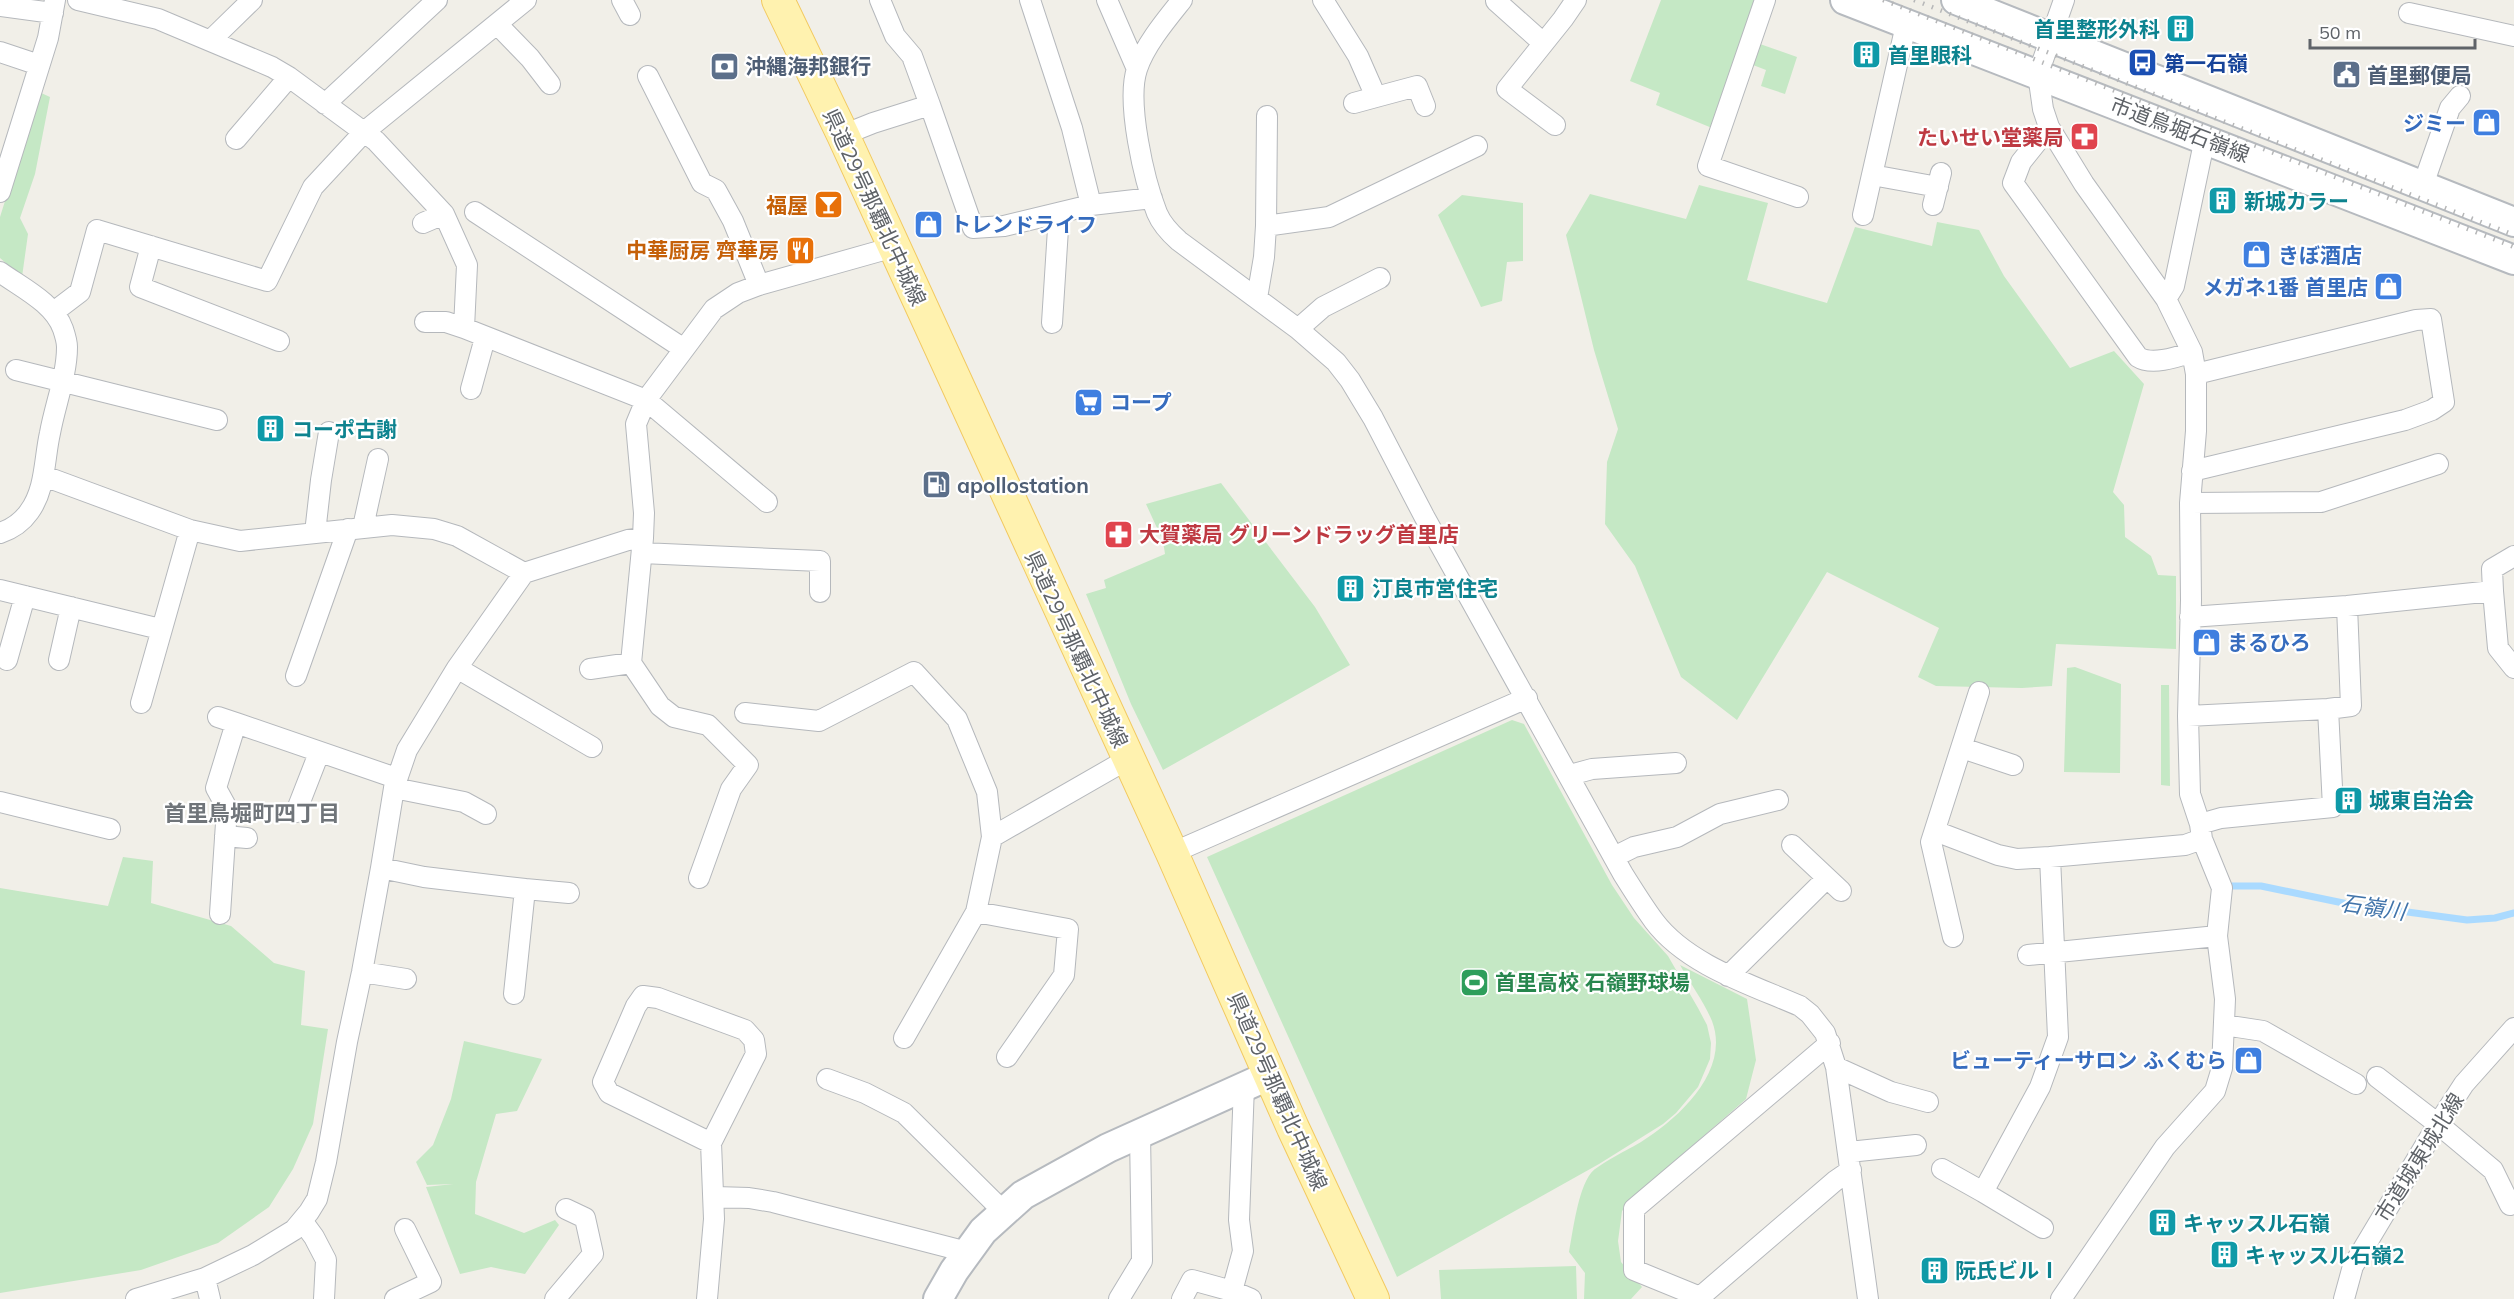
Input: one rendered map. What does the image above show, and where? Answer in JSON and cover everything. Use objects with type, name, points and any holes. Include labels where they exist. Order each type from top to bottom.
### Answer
[{"type":"main road","name":"県道29号那覇北中城線","points":[[778,0],[843,135],[1172,853],[1257,1080],[1373,1299]]},
{"type":"street","points":[[78,0],[159,19],[211,40],[289,77],[376,141],[444,214],[467,265],[464,328]]},
{"type":"street","points":[[211,40],[252,0]]},
{"type":"street","points":[[325,104],[436,0]]},
{"type":"street","points":[[54,311],[80,292],[97,230],[267,281],[313,187],[364,132],[526,0]]},
{"type":"street","points":[[880,0],[895,36],[912,56],[973,228],[1004,226],[1090,205],[1152,198]]},
{"type":"street","points":[[1030,0],[1072,128],[1090,205]]},
{"type":"street","points":[[1107,0],[1137,69]]},
{"type":"street","points":[[1182,0],[1146,51],[1137,69],[1134,106],[1139,145],[1158,214],[1166,229],[1198,257],[1298,329],[1336,362],[1350,380],[1614,857],[1654,922],[1687,951],[1728,976],[1800,1006],[1818,1023],[1830,1043],[1836,1067],[1868,1299]]},
{"type":"street","points":[[1323,0],[1358,56],[1376,96]]},
{"type":"street","points":[[1496,0],[1543,43]]},
{"type":"street","points":[[1555,125],[1507,89],[1576,0]]},
{"type":"street","points":[[1765,0],[1708,166],[1798,197]]},
{"type":"street","name":"市道鳥堀石嶺線","points":[[1845,0],[2514,260]]},
{"type":"street","name":"市道鳥堀石嶺線","points":[[1956,0],[2514,222]]},
{"type":"street","points":[[2061,1299],[2165,1147],[2215,1091],[2222,1068],[2224,1025],[2224,999],[2217,936],[2222,888],[2201,832],[2190,794],[2188,716],[2190,503],[2196,431],[2196,374],[2192,352],[2166,299],[2084,184],[2049,127],[2043,109],[2038,74],[2064,0]]},
{"type":"street","points":[[0,6],[54,7],[39,65],[8,138],[1,187]]},
{"type":"street","points":[[2409,14],[2514,36]]},
{"type":"street","points":[[497,24],[530,58],[550,84]]},
{"type":"street","points":[[1863,215],[1906,25]]},
{"type":"street","points":[[0,52],[39,65]]},
{"type":"street","points":[[648,76],[702,183],[716,190],[733,221],[759,285]]},
{"type":"street","points":[[236,139],[289,77]]},
{"type":"street","points":[[1354,103],[1417,86],[1425,106]]},
{"type":"street","points":[[2422,185],[2450,108],[2460,96]]},
{"type":"street","points":[[843,135],[930,105]]},
{"type":"street","points":[[1257,298],[1264,257],[1266,226],[1267,116]]},
{"type":"street","points":[[2049,127],[2021,162],[2013,183],[2138,357],[2144,361],[2153,361],[2192,352]]},
{"type":"street","points":[[2166,299],[2174,286],[2205,138]]},
{"type":"street","points":[[1266,226],[1329,217],[1477,146]]},
{"type":"street","points":[[1872,175],[1938,188]]},
{"type":"street","points":[[475,212],[684,349]]},
{"type":"street","points":[[1052,323],[1059,213]]},
{"type":"street","points":[[423,223],[444,214]]},
{"type":"street","points":[[151,246],[140,287],[279,341]]},
{"type":"street","points":[[699,878],[730,789],[748,765],[708,725],[674,717],[660,706],[631,663],[643,546],[644,513],[636,424],[646,400],[714,309],[738,293],[759,285],[894,247]]},
{"type":"street","points":[[0,272],[54,311],[64,331],[67,346],[49,436],[44,476],[30,511],[17,524],[0,533]]},
{"type":"street","points":[[1298,329],[1323,307],[1380,278]]},
{"type":"street","points":[[2192,471],[2405,420],[2432,410],[2444,402],[2431,319],[2416,320],[2196,374]]},
{"type":"street","points":[[424,322],[446,322],[464,328],[646,400],[767,502]]},
{"type":"street","points":[[471,389],[485,338]]},
{"type":"street","points":[[16,370],[217,420]]},
{"type":"street","points":[[315,533],[329,432]]},
{"type":"street","points":[[296,676],[356,528],[378,459]]},
{"type":"street","points":[[2190,503],[2320,502],[2438,464]]},
{"type":"street","points":[[44,476],[190,530],[240,541],[392,525],[445,531],[524,573]]},
{"type":"street","points":[[141,703],[160,629],[190,530]]},
{"type":"street","points":[[136,1299],[205,1278],[261,1250],[303,1222],[317,1199],[362,972],[395,783],[421,724],[457,668],[524,573],[628,540],[643,546],[820,561],[820,592]]},
{"type":"street","points":[[2514,556],[2492,568],[2498,648],[2514,668]]},
{"type":"street","points":[[0,590],[160,629]]},
{"type":"street","points":[[2190,617],[2347,606],[2493,591]]},
{"type":"street","points":[[7,660],[25,596]]},
{"type":"street","points":[[2188,716],[2351,706],[2347,606]]},
{"type":"street","points":[[59,660],[71,608]]},
{"type":"street","points":[[590,669],[631,663]]},
{"type":"street","points":[[457,668],[592,747]]},
{"type":"street","points":[[745,713],[819,721],[914,672],[957,719],[987,792],[993,837],[976,912],[904,1038]]},
{"type":"street","points":[[1953,937],[1931,842],[1979,692]]},
{"type":"street","points":[[1172,853],[1527,698]]},
{"type":"street","points":[[1935,831],[2017,859],[2185,845],[2221,818],[2333,807],[2328,709]]},
{"type":"street","points":[[220,914],[226,808],[216,789],[227,720],[395,783],[464,802],[486,814]]},
{"type":"street","points":[[1962,748],[2013,765]]},
{"type":"street","points":[[296,812],[319,753]]},
{"type":"street","points":[[993,837],[1128,759]]},
{"type":"street","points":[[1570,775],[1592,770],[1676,763]]},
{"type":"street","points":[[1614,857],[1634,847],[1677,837],[1720,814],[1778,800]]},
{"type":"street","points":[[0,802],[110,829]]},
{"type":"street","points":[[225,836],[247,838]]},
{"type":"street","points":[[1728,976],[1833,885],[1792,845]]},
{"type":"street","points":[[1983,1192],[2040,1087],[2058,1037],[2050,857]]},
{"type":"street","points":[[381,868],[424,877],[569,894]]},
{"type":"street","points":[[514,994],[525,889]]},
{"type":"street","points":[[976,912],[1068,928],[1064,975],[1007,1057]]},
{"type":"street","points":[[2028,956],[2217,936]]},
{"type":"street","points":[[362,972],[406,979]]},
{"type":"street","points":[[707,1299],[715,1197],[711,1143],[756,1054],[754,1040],[745,1030],[644,996],[636,1006],[603,1083],[609,1093],[711,1143]]},
{"type":"street","points":[[2224,1025],[2263,1031],[2356,1084]]},
{"type":"street","name":"市道城東城北線","points":[[2344,1299],[2353,1266],[2438,1124],[2464,1084],[2514,1028]]},
{"type":"street","points":[[1830,1043],[1634,1209],[1634,1270],[1700,1297],[1835,1181],[1850,1161],[1916,1145]]},
{"type":"street","points":[[1836,1067],[1891,1092],[1928,1102]]},
{"type":"street","points":[[2377,1077],[2493,1170],[2510,1205],[2514,1204]]},
{"type":"street","points":[[827,1079],[865,1093],[904,1113],[1003,1211]]},
{"type":"street","points":[[938,1299],[967,1252],[1003,1211],[1038,1185],[1140,1133],[1257,1080]]},
{"type":"street","points":[[1232,1291],[1243,1251],[1239,1220],[1257,1080]]},
{"type":"street","points":[[1119,1299],[1142,1261],[1140,1133]]},
{"type":"street","points":[[1942,1169],[2043,1228]]},
{"type":"street","points":[[715,1197],[749,1198],[773,1202],[967,1252]]},
{"type":"street","points":[[555,1299],[593,1254],[585,1218],[566,1209]]},
{"type":"street","points":[[303,1222],[326,1260],[324,1299]]},
{"type":"street","points":[[395,1299],[431,1282],[405,1229]]},
{"type":"street","points":[[205,1278],[210,1299]]},
{"type":"street","points":[[1182,1299],[1192,1280],[1251,1299]]},
{"type":"green space","points":[[1661,0],[1756,0],[1712,128],[1656,105],[1660,93],[1630,81]]},
{"type":"green space","points":[[1760,44],[1797,57],[1785,94],[1761,86],[1766,70],[1753,65]]},
{"type":"green space","points":[[39,92],[50,97],[35,174],[20,218],[28,234],[22,277],[0,258],[0,217]]},
{"type":"green space","points":[[1699,185],[1768,203],[1747,280],[1827,303],[1855,227],[1932,246],[1937,222],[1979,230],[2004,276],[2070,368],[2114,351],[2144,384],[2113,492],[2124,505],[2125,537],[2151,556],[2158,575],[2176,576],[2176,649],[2056,644],[2052,686],[2022,688],[1936,686],[1918,677],[1939,628],[1827,572],[1737,720],[1681,677],[1635,566],[1605,524],[1607,462],[1618,429],[1594,350],[1566,235],[1590,194],[1686,219]]},
{"type":"green space","points":[[1462,195],[1523,203],[1523,261],[1507,262],[1502,301],[1481,307],[1438,215]]},
{"type":"green space","points":[[1221,483],[1315,607],[1350,665],[1163,770],[1131,704],[1086,594],[1106,588],[1104,580],[1165,554],[1163,541],[1146,504]]},
{"type":"green space","points":[[2075,667],[2121,684],[2120,773],[2064,772],[2067,668]]},
{"type":"green space","points":[[2161,685],[2169,685],[2170,786],[2161,785]]},
{"type":"green space","name":"首里高校 石嶺野球場","points":[[1512,720],[1524,724],[1612,885],[1634,918],[1668,956],[1707,1025],[1711,1043],[1710,1059],[1698,1087],[1676,1113],[1663,1124],[1599,1164],[1397,1277],[1207,857]]},
{"type":"green space","points":[[123,857],[153,861],[151,903],[231,926],[274,963],[305,971],[301,1025],[328,1029],[313,1124],[293,1169],[269,1207],[218,1243],[141,1270],[0,1293],[0,888],[108,906]]},
{"type":"green space","points":[[1680,965],[1747,999],[1756,1060],[1746,1099],[1638,1193],[1622,1211],[1618,1241],[1621,1262],[1642,1287],[1631,1299],[1584,1299],[1585,1273],[1569,1252],[1586,1180],[1594,1170],[1641,1142],[1685,1107],[1698,1092],[1708,1075],[1714,1058],[1716,1040],[1712,1021]]},
{"type":"green space","points":[[464,1041],[542,1059],[517,1111],[496,1114],[476,1182],[475,1214],[524,1233],[555,1220],[559,1225],[525,1274],[491,1267],[460,1274],[426,1187],[453,1184],[427,1185],[416,1162],[433,1145],[451,1099]]},
{"type":"green space","points":[[1576,1266],[1577,1299],[1441,1299],[1439,1270]]},
{"type":"waterway","name":"石嶺川","points":[[2232,886],[2261,886],[2348,904],[2467,920],[2495,918],[2514,913]]},
{"type":"railway","points":[[1883,0],[2514,247]]},
{"type":"railway","points":[[1914,0],[2514,235]]},
{"type":"place","name":"首里整形外科","points":[[2181,29]]},
{"type":"place","name":"首里眼科","points":[[1867,55]]},
{"type":"place","name":"第一石嶺","points":[[2143,63]]},
{"type":"place","name":"沖縄海邦銀行","points":[[724,66]]},
{"type":"place","name":"首里郵便局","points":[[2346,75]]},
{"type":"place","name":"ジミー","points":[[2487,123]]},
{"type":"place","name":"たいせい堂薬局","points":[[2085,137]]},
{"type":"place","name":"新城カラー","points":[[2223,201]]},
{"type":"place","name":"福屋","points":[[829,205]]},
{"type":"place","name":"トレンドライフ","points":[[929,224]]},
{"type":"place","name":"中華厨房 齊華房","points":[[800,250]]},
{"type":"place","name":"きぼ酒店","points":[[2257,255]]},
{"type":"place","name":"メガネ1番 首里店","points":[[2389,287]]},
{"type":"place","name":"コープ","points":[[1089,402]]},
{"type":"place","name":"コーポ古謝","points":[[271,429]]},
{"type":"place","name":"apollostation","points":[[936,485]]},
{"type":"place","name":"大賀薬局 グリーンドラッグ首里店","points":[[1118,534]]},
{"type":"place","name":"汀良市営住宅","points":[[1351,588]]},
{"type":"place","name":"まるひろ","points":[[2206,642]]},
{"type":"place","name":"城東自治会","points":[[2348,800]]},
{"type":"place","name":"首里高校 石嶺野球場","points":[[1474,982]]},
{"type":"place","name":"ビューティーサロン ふくむら","points":[[2248,1060]]},
{"type":"place","name":"キャッスル石嶺","points":[[2162,1223]]},
{"type":"place","name":"キャッスル石嶺2","points":[[2224,1255]]},
{"type":"place","name":"阮氏ビルⅠ","points":[[1934,1270]]},
{"type":"district","name":"首里鳥堀町四丁目","points":[[252,813]]}]
